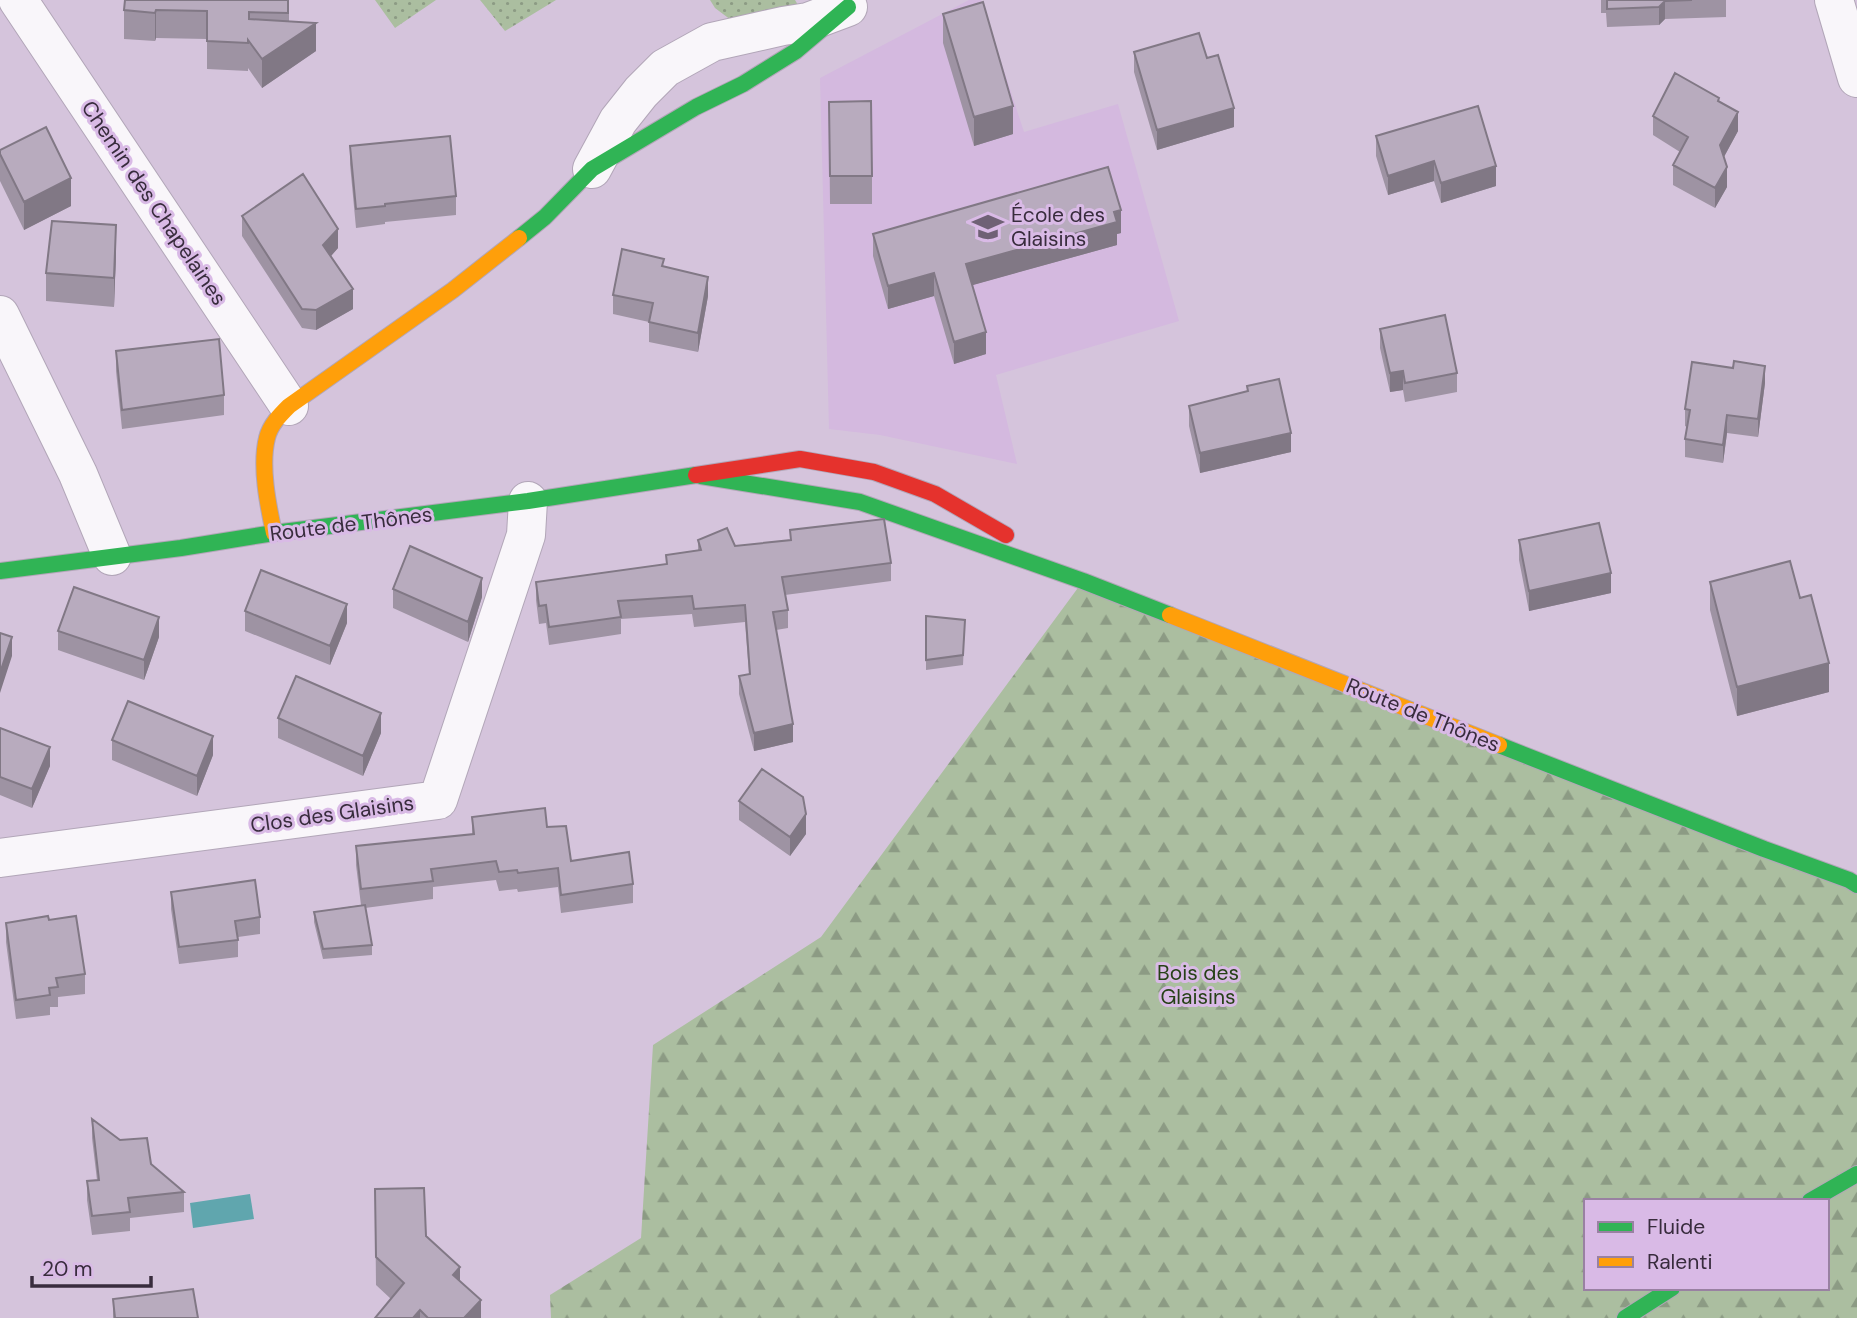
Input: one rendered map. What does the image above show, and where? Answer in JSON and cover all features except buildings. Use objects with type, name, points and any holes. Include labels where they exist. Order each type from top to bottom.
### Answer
[{"type":"main road","points":[[274,533],[268,496],[266,440],[271,428],[289,406],[453,290],[545,217],[592,169],[796,51],[856,4]]},
{"type":"main road","name":"Route de Thônes","points":[[0,571],[528,501],[800,459],[874,472],[935,494],[1083,581]]},
{"type":"main road","name":"Route de Thônes","points":[[701,476],[860,502],[1083,581],[1857,884]]},
{"type":"main road","name":"Route de Thônes","points":[[1764,849],[1820,887]]},
{"type":"main road","points":[[1831,1188],[1857,1161]]},
{"type":"main road","points":[[1813,1199],[1857,1174]]},
{"type":"main road","points":[[1625,1318],[1669,1290]]},
{"type":"street","name":"Chemin des Chapelaines","points":[[19,0],[289,406]]},
{"type":"street","points":[[1834,0],[1857,78]]},
{"type":"street","points":[[592,169],[618,121],[665,68],[712,42],[808,22],[856,4]]},
{"type":"street","points":[[0,315],[78,474],[112,556]]},
{"type":"street","name":"Clos des Glaisins","points":[[0,858],[438,800],[526,536],[528,501]]},
{"type":"shaded area","name":"École des Glaisins","points":[[969,0],[981,0],[1024,132],[1118,104],[1179,321],[996,375],[1017,464],[880,435],[829,429],[820,78]]},
{"type":"shaded area","points":[[250,1194],[254,1219],[193,1228],[190,1203]]},
{"type":"green space","points":[[375,0],[436,0],[395,28]]},
{"type":"green space","points":[[480,0],[556,0],[505,31]]},
{"type":"green space","points":[[710,0],[795,0],[798,5],[731,20],[715,8]]},
{"type":"green space","name":"Bois des Glaisins","points":[[1083,581],[1857,885],[1857,1318],[551,1318],[550,1295],[641,1238],[653,1045],[821,937]]},
{"type":"traffic: fast","points":[[519,238],[545,217],[592,169],[796,51],[848,7]]},
{"type":"traffic: fast","points":[[0,571],[528,501],[696,475]]},
{"type":"traffic: fast","points":[[701,476],[860,502],[1083,581],[1170,615]]},
{"type":"traffic: fast","points":[[1499,745],[1857,885]]},
{"type":"traffic: fast","points":[[1813,1199],[1857,1174]]},
{"type":"traffic: fast","points":[[1625,1318],[1669,1290]]},
{"type":"traffic: slow","points":[[274,533],[267,498],[264,461],[268,433],[279,417],[289,406],[453,290],[519,238]]},
{"type":"traffic: slow","points":[[1170,615],[1499,745]]},
{"type":"traffic: jam","points":[[696,475],[800,459],[874,472],[935,494],[1006,535]]},
{"type":"place","name":"École des Glaisins","points":[[988,227]]}]
